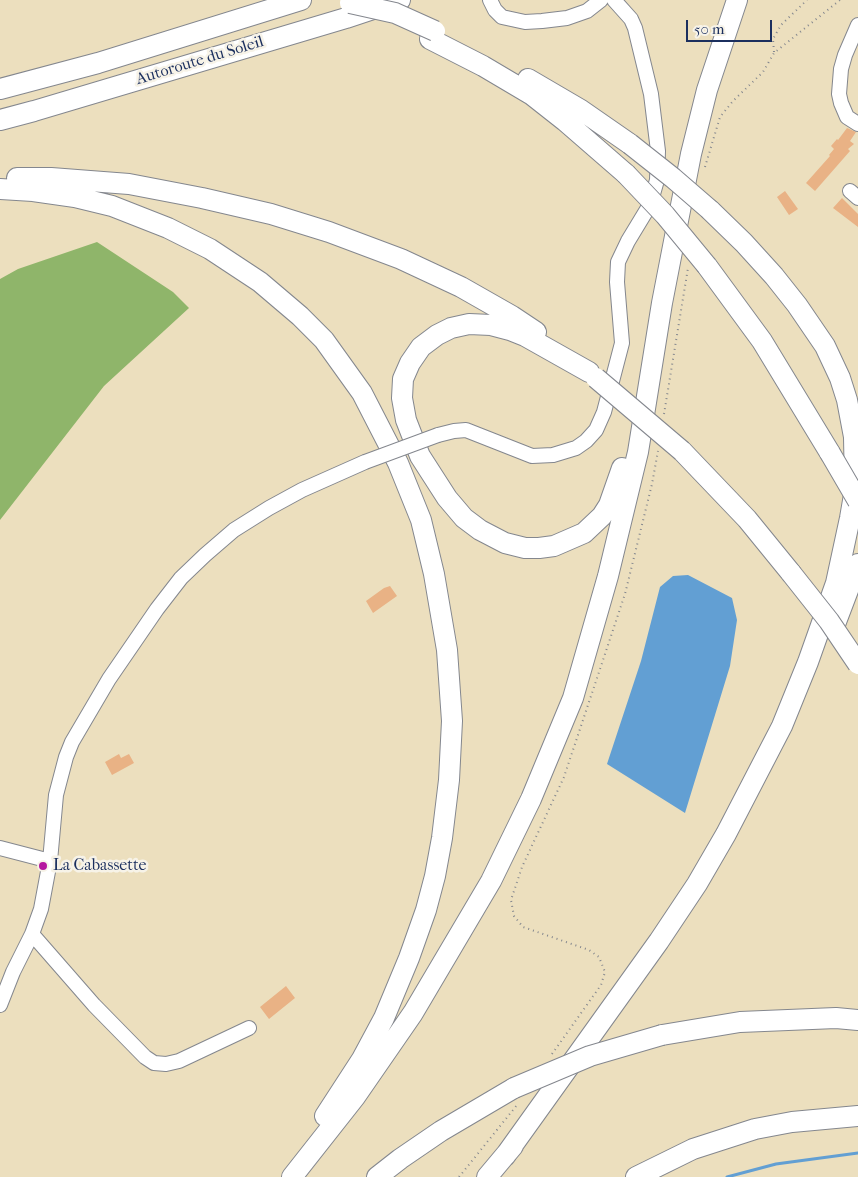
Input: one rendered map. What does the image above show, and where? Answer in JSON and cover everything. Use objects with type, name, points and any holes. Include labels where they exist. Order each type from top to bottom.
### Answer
[{"type":"highway","name":"Autoroute du Soleil","points":[[0,89],[98,63],[301,0]]},
{"type":"highway","name":"Autoroute du Soleil","points":[[0,120],[176,69],[400,0]]},
{"type":"highway","points":[[292,1177],[354,1098],[414,1013],[491,881],[535,790],[573,698],[608,576],[638,452],[662,303],[691,154],[707,90],[737,0]]},
{"type":"highway","points":[[345,2],[395,14],[532,95],[626,174],[665,215],[698,266],[762,341],[858,501]]},
{"type":"highway","points":[[433,35],[508,67],[581,110],[630,144],[710,210],[774,276],[797,305],[825,346],[840,378],[847,400],[854,437],[855,489],[836,583],[808,662],[782,726],[726,834],[697,884],[658,942],[505,1156]]},
{"type":"highway","points":[[0,178],[51,178],[129,184],[272,214],[330,232],[401,259],[461,287],[512,316],[593,375],[682,451],[747,519],[829,621],[858,664]]},
{"type":"highway","points":[[0,189],[75,197],[112,206],[168,228],[210,249],[260,282],[300,316],[324,340],[362,393],[398,463],[420,520],[434,574],[446,640],[452,721],[449,780],[435,876],[426,910],[409,958],[384,1018],[357,1067],[282,1177]]},
{"type":"highway","points":[[593,375],[525,336],[491,325],[469,324],[451,328],[437,335],[421,347],[410,362],[403,379],[402,398],[412,437],[420,456],[447,498],[464,518],[480,530],[505,542],[525,548],[539,548],[554,546],[584,533],[602,516],[618,482],[662,303]]},
{"type":"highway","points":[[486,1177],[610,1026],[638,988],[690,910],[741,828],[792,726],[846,599],[858,564]]},
{"type":"highway","points":[[377,1177],[441,1131],[516,1097],[590,1056],[662,1035],[740,1022],[836,1018],[858,1020]]},
{"type":"highway","points":[[636,1177],[693,1149],[755,1129],[792,1122],[858,1116]]},
{"type":"street","points":[[490,0],[495,10],[502,17],[525,22],[557,20],[573,16],[587,11],[602,0]]},
{"type":"street","points":[[0,1005],[13,972],[32,934],[41,909],[50,861],[56,795],[72,742],[109,679],[157,609],[181,578],[234,530],[269,508],[302,490],[365,462],[438,434],[466,430],[532,456],[553,455],[576,448],[596,430],[604,412],[622,344],[617,282],[618,262],[648,208],[657,180],[658,151],[650,94],[635,28],[631,19],[614,0]]},
{"type":"street","points":[[858,25],[840,69],[839,94],[847,117],[858,124]]},
{"type":"street","points":[[0,848],[50,861]]},
{"type":"street","points":[[32,934],[94,1005],[144,1057],[154,1063],[166,1064],[179,1061],[249,1028]]},
{"type":"path","points":[[774,53],[773,39],[781,25],[807,0]]},
{"type":"path","points":[[704,172],[720,117],[733,101],[763,72],[774,53],[840,0]]},
{"type":"path","points":[[663,417],[698,266]]},
{"type":"path","points":[[550,1057],[601,984],[605,972],[598,957],[590,950],[523,927],[514,916],[511,900],[522,867],[564,778],[625,594],[652,484],[658,446]]},
{"type":"path","points":[[459,1177],[516,1097]]},
{"type":"green space","points":[[97,242],[173,292],[189,308],[104,386],[0,520],[0,279],[18,269]]},
{"type":"water","points":[[688,575],[732,598],[737,620],[730,666],[685,813],[607,764],[641,661],[660,587],[673,576]]},
{"type":"building","points":[[847,128],[856,132],[850,141],[854,144],[815,191],[806,183],[830,156],[834,149],[831,146]]},
{"type":"building","points":[[785,191],[798,209],[789,215],[777,197]]},
{"type":"building","points":[[842,198],[858,214],[858,227],[833,208]]},
{"type":"building","points":[[390,586],[397,596],[373,613],[366,601]]},
{"type":"building","points":[[119,754],[121,758],[129,754],[134,763],[112,775],[105,762]]},
{"type":"building","points":[[286,986],[295,998],[269,1019],[260,1007]]},
{"type":"waterway","points":[[727,1177],[776,1164],[858,1153]]},
{"type":"place","name":"La Cabassette","points":[[43,866]]}]
